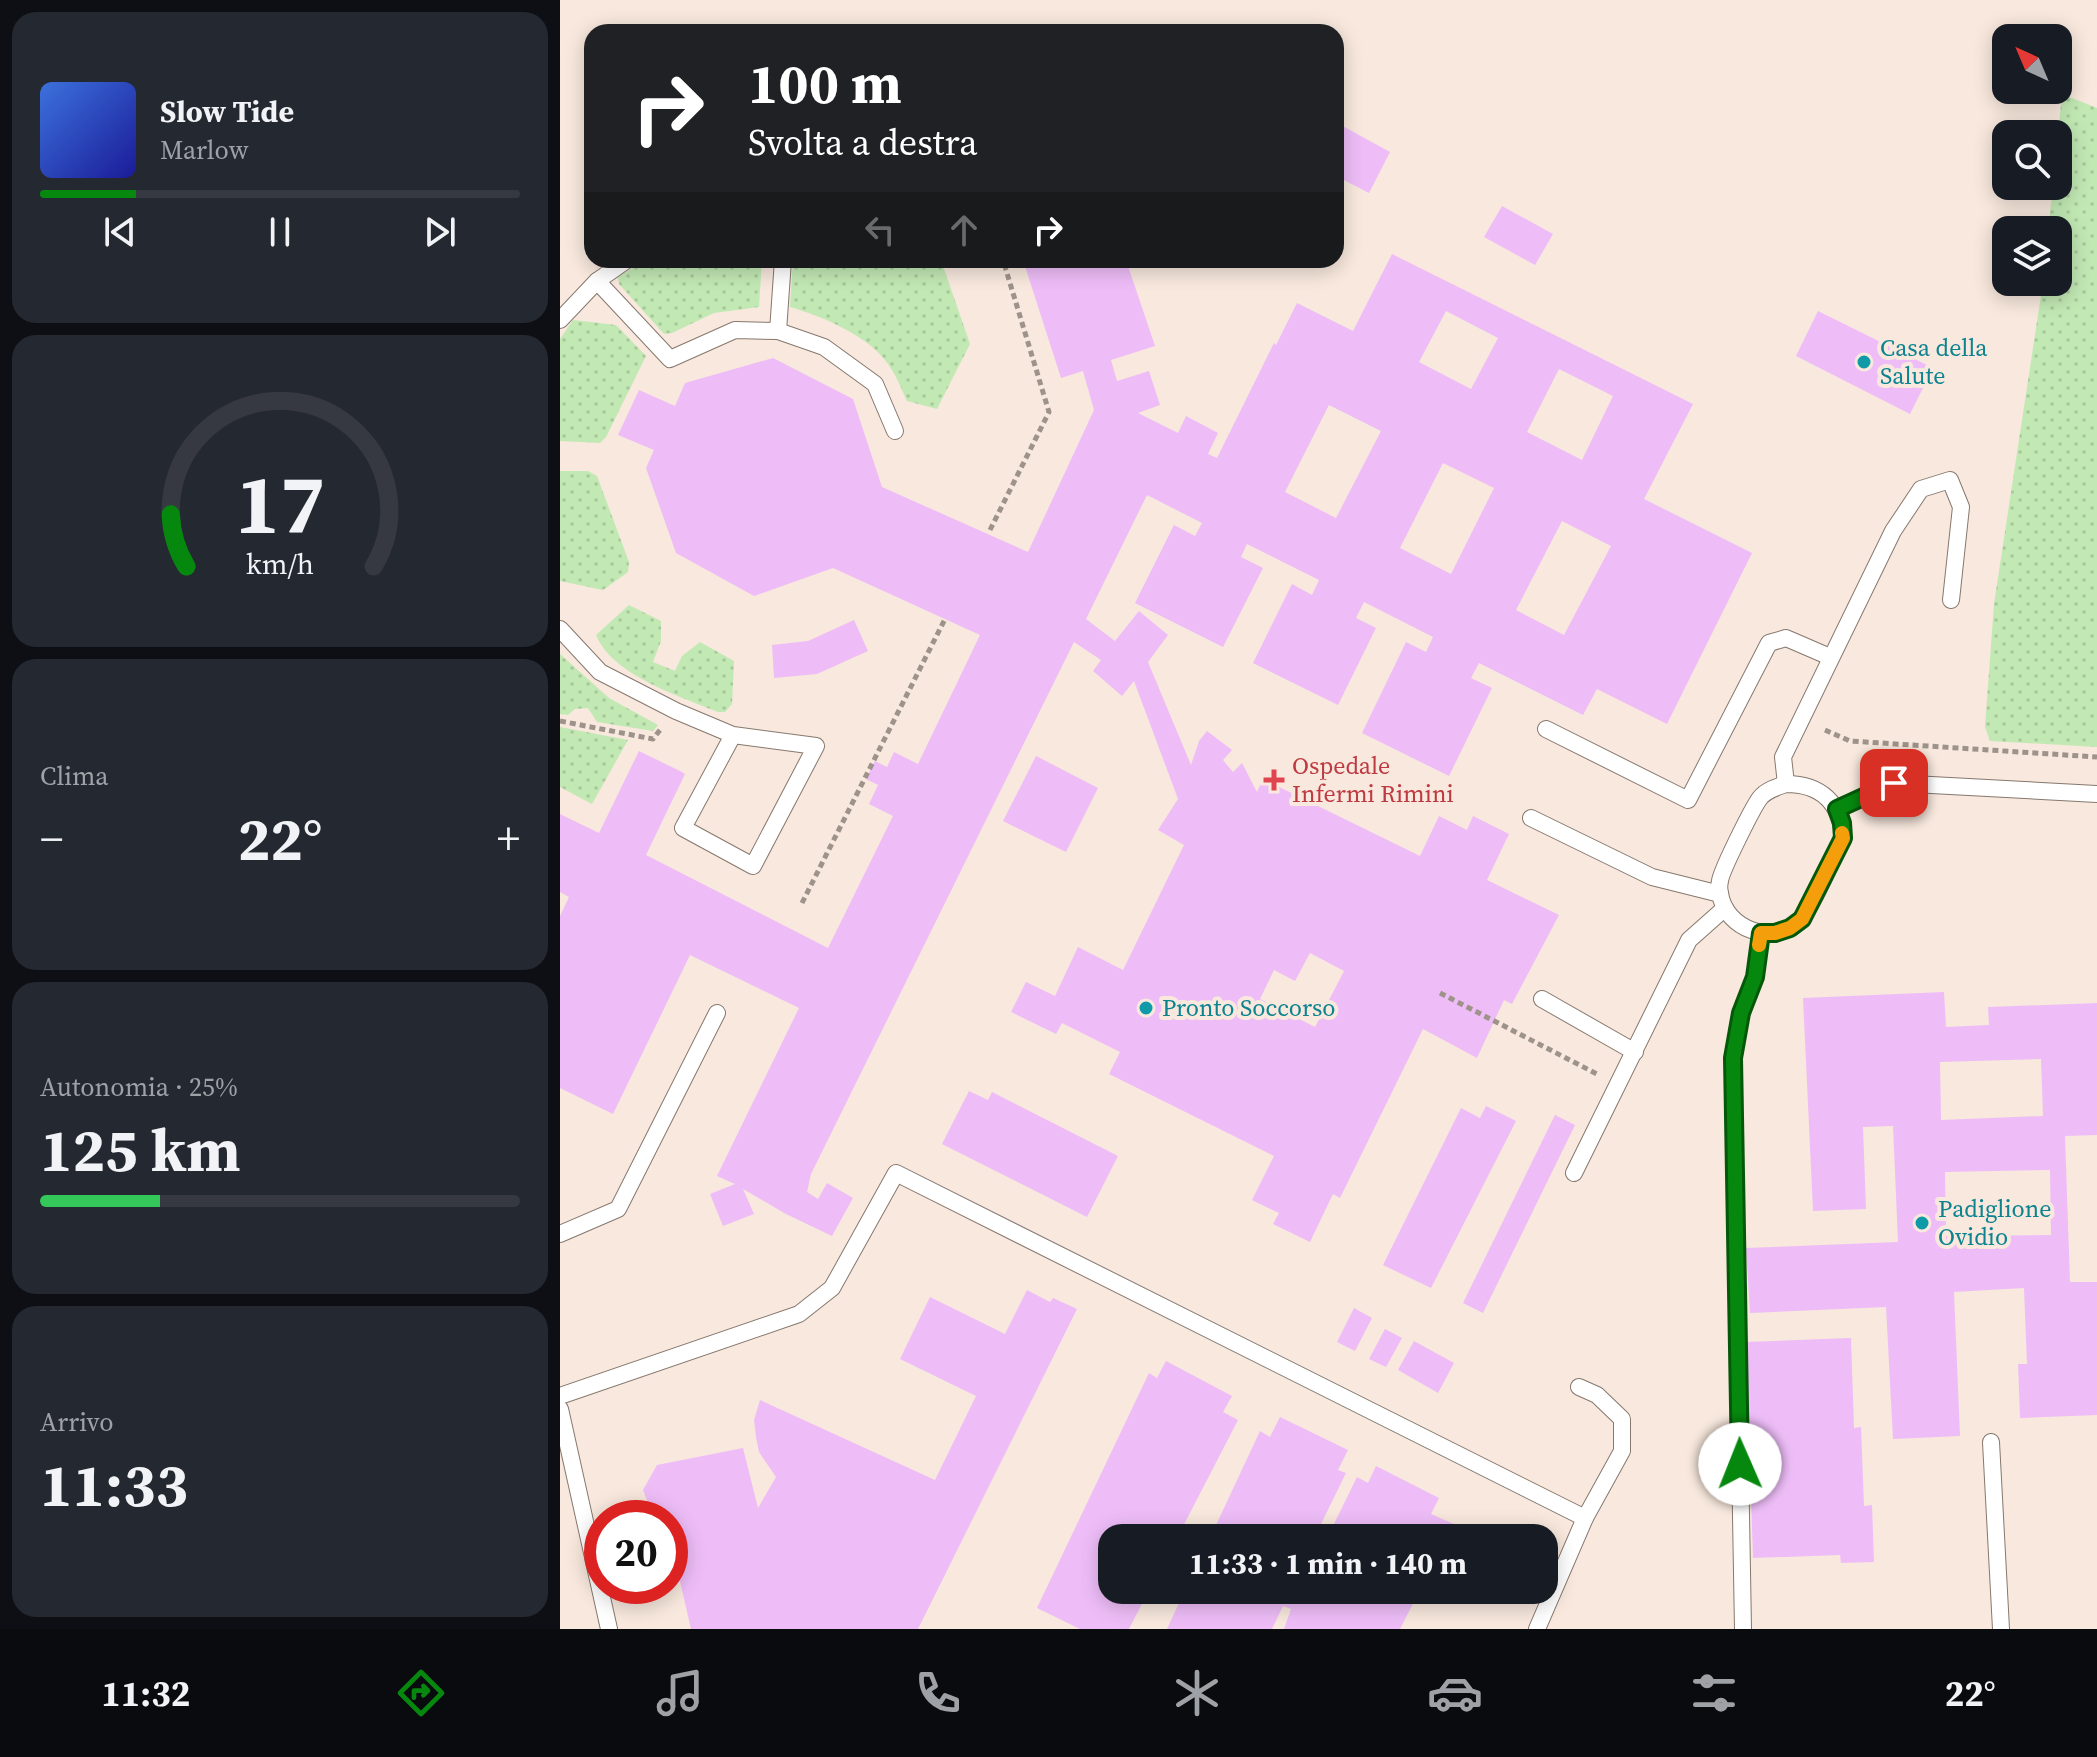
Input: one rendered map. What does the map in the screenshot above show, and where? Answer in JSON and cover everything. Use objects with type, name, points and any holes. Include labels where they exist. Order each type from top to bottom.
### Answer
[{"type":"lane","points":[[560,320],[597,281],[616,268]]},
{"type":"lane","points":[[778,331],[782,268]]},
{"type":"lane","points":[[597,281],[670,359],[735,330],[778,331],[824,347],[875,384],[895,431]]},
{"type":"lane","points":[[1786,784],[1783,757],[1893,531],[1921,489],[1950,480],[1961,507],[1951,600]]},
{"type":"lane","points":[[560,629],[600,672],[676,711],[733,735],[816,746],[753,866],[683,828],[733,735]]},
{"type":"lane","points":[[1546,729],[1688,800],[1769,643],[1786,638],[1830,657]]},
{"type":"lane","points":[[1837,809],[1894,783],[2097,794]]},
{"type":"lane","points":[[1786,784],[1801,784],[1816,788],[1837,809],[1843,838],[1802,919],[1790,928],[1775,933],[1746,929],[1734,920],[1722,901],[1720,879],[1760,798],[1786,784]]},
{"type":"lane","points":[[1531,818],[1652,877],[1722,901]]},
{"type":"lane","points":[[1574,1173],[1689,940],[1722,901]]},
{"type":"lane","points":[[1743,1629],[1733,1058],[1741,1013],[1755,977],[1761,933]]},
{"type":"lane","points":[[1542,999],[1635,1052]]},
{"type":"lane","points":[[560,1234],[618,1209],[717,1013]]},
{"type":"lane","points":[[560,1396],[799,1314],[832,1288],[896,1173],[1585,1518]]},
{"type":"lane","points":[[1537,1629],[1585,1518],[1622,1451],[1622,1419],[1597,1395],[1579,1387]]},
{"type":"lane","points":[[560,1409],[609,1629]]},
{"type":"lane","points":[[1991,1442],[2001,1629]]},
{"type":"path","points":[[990,530],[1049,412],[1005,268]]},
{"type":"path","points":[[802,903],[945,619]]},
{"type":"path","points":[[560,721],[653,739],[676,711]]},
{"type":"path","points":[[1801,719],[1850,741],[2097,757]]},
{"type":"path","points":[[1440,993],[1597,1075]]},
{"type":"green space","points":[[2072,98],[2097,108],[2097,747],[1990,741],[1985,727],[1994,604],[2041,296],[2072,296],[2072,216],[2050,216],[2051,200],[2072,200],[2072,120],[2059,120],[2061,104],[2072,104]]},
{"type":"green space","points":[[633,268],[761,268],[759,307],[714,313],[664,334],[619,284],[618,277]]},
{"type":"green space","points":[[792,268],[944,268],[970,344],[937,409],[907,401],[882,356],[859,337],[831,322],[790,307]]},
{"type":"green space","points":[[573,320],[616,325],[646,356],[606,437],[600,443],[560,441],[560,339]]},
{"type":"green space","points":[[560,471],[588,471],[597,476],[629,562],[628,572],[603,590],[560,581]]},
{"type":"green space","points":[[629,605],[661,621],[661,641],[653,662],[675,671],[682,656],[700,642],[734,661],[732,704],[725,712],[718,712],[649,683],[617,662],[605,649],[596,635]]},
{"type":"green space","points":[[560,654],[609,698],[658,725],[653,731],[597,722],[588,708],[575,709],[568,715],[560,714]]},
{"type":"green space","points":[[560,727],[628,740],[592,804],[560,787]]},
{"type":"building","points":[[1344,127],[1390,152],[1369,193],[1344,180]]},
{"type":"building","points":[[1502,206],[1553,234],[1535,265],[1484,237]]},
{"type":"building","points":[[1392,254],[1693,404],[1644,499],[1752,553],[1667,724],[1597,689],[1583,715],[1479,663],[1471,678],[1492,688],[1449,776],[1362,733],[1406,642],[1426,652],[1433,637],[1364,602],[1356,618],[1376,628],[1338,705],[1253,663],[1292,584],[1312,595],[1319,580],[1247,544],[1241,557],[1263,568],[1223,647],[1135,603],[1174,525],[1195,536],[1202,523],[1147,495],[1086,619],[1115,641],[1139,611],[1168,635],[1148,662],[1191,765],[1199,741],[1207,731],[1232,750],[1223,760],[1233,772],[1242,763],[1257,792],[1263,779],[1420,856],[1439,816],[1467,830],[1473,816],[1509,834],[1487,880],[1559,915],[1512,1004],[1504,1000],[1477,1058],[1423,1029],[1340,1198],[1333,1194],[1310,1242],[1273,1224],[1279,1213],[1252,1200],[1274,1156],[1109,1074],[1120,1052],[1062,1023],[1056,1034],[1011,1012],[1026,982],[1055,996],[1078,947],[1123,970],[1184,845],[1158,830],[1178,799],[1134,681],[1122,696],[1093,671],[1101,660],[1074,642],[811,1174],[807,1192],[818,1199],[827,1183],[853,1198],[832,1236],[743,1189],[754,1214],[723,1226],[710,1194],[735,1184],[717,1176],[799,1008],[690,955],[613,1114],[560,1088],[560,916],[569,897],[560,892],[560,814],[599,833],[639,751],[682,772],[685,774],[646,855],[828,948],[893,816],[869,804],[878,785],[866,779],[875,761],[887,767],[894,752],[918,764],[980,635],[833,568],[754,596],[676,553],[646,468],[654,450],[618,435],[639,390],[675,406],[685,383],[773,358],[853,399],[882,487],[1028,552],[1094,410],[1083,371],[1061,378],[1026,268],[1129,268],[1155,346],[1111,360],[1117,381],[1149,371],[1160,405],[1138,413],[1178,433],[1186,416],[1218,433],[1208,454],[1217,458],[1297,303],[1353,331]],"holes":[[[1446,311],[1498,338],[1471,389],[1419,362]],[[1559,369],[1613,396],[1582,460],[1527,432]],[[1329,405],[1381,431],[1336,518],[1285,492]],[[1443,463],[1494,488],[1451,574],[1400,548]],[[1562,521],[1611,546],[1564,635],[1516,610]],[[1310,953],[1344,971],[1315,1027],[1260,999],[1274,970],[1295,981]]]},
{"type":"building","name":"Casa della Salute","points":[[1818,311],[1933,368],[1910,414],[1796,356]]},
{"type":"building","points":[[854,620],[868,651],[817,674],[774,678],[772,645],[808,641]]},
{"type":"building","points":[[1036,756],[1098,788],[1066,852],[1003,821]]},
{"type":"building","name":"Padiglione Ovidio","points":[[1944,992],[1946,1027],[1989,1025],[1988,1007],[2097,1003],[2097,1135],[2065,1136],[2070,1282],[2097,1282],[2097,1415],[2020,1418],[2018,1364],[2027,1364],[2024,1288],[1954,1292],[1960,1436],[1893,1439],[1886,1307],[1750,1313],[1746,1248],[1898,1242],[1893,1126],[1863,1127],[1866,1209],[1813,1211],[1803,998]],"holes":[[[2041,1059],[2043,1116],[1941,1120],[1940,1062]],[[2050,1170],[2051,1235],[1946,1236],[1945,1172]]]},
{"type":"building","points":[[969,1091],[988,1100],[992,1092],[1118,1156],[1087,1217],[942,1144]]},
{"type":"building","points":[[1486,1106],[1516,1121],[1431,1288],[1383,1265],[1461,1108],[1480,1118]]},
{"type":"building","points":[[1555,1115],[1575,1125],[1483,1313],[1463,1303]]},
{"type":"building","points":[[1027,1290],[1050,1302],[1053,1298],[1077,1309],[918,1629],[691,1629],[685,1604],[688,1604],[688,1500],[647,1500],[643,1490],[657,1465],[743,1448],[758,1508],[776,1477],[759,1452],[754,1420],[760,1400],[935,1480],[976,1396],[900,1359],[930,1297],[1005,1334]]},
{"type":"building","points":[[1354,1308],[1372,1318],[1355,1351],[1337,1342]]},
{"type":"building","points":[[1385,1329],[1402,1338],[1386,1367],[1369,1359]]},
{"type":"building","points":[[1851,1338],[1854,1428],[1861,1427],[1864,1506],[1872,1505],[1874,1562],[1841,1563],[1840,1555],[1753,1558],[1746,1342]]},
{"type":"building","points":[[1414,1341],[1454,1363],[1438,1393],[1398,1370]]},
{"type":"building","points":[[1166,1361],[1232,1396],[1223,1412],[1238,1420],[1184,1524],[1098,1524],[1098,1604],[1142,1604],[1129,1629],[1080,1629],[1037,1608],[1149,1373],[1157,1378]]},
{"type":"building","points":[[1280,1417],[1348,1450],[1338,1470],[1346,1473],[1321,1524],[1217,1524],[1260,1431],[1270,1437]]},
{"type":"building","points":[[1376,1466],[1439,1498],[1431,1514],[1454,1524],[1334,1524],[1357,1477],[1368,1483]]},
{"type":"building","points":[[1179,1604],[1413,1604],[1400,1629],[1284,1629],[1291,1609],[1283,1606],[1272,1629],[1167,1629]]},
{"type":"slow traffic","points":[[1759,945],[1761,933],[1790,928],[1802,919],[1843,838],[1842,833]]},
{"type":"place","name":"Casa della Salute","points":[[1864,362]]},
{"type":"place","name":"Ospedale Infermi Rimini","points":[[1274,780]]},
{"type":"place","name":"Pronto Soccorso","points":[[1146,1008]]},
{"type":"place","name":"Padiglione Ovidio","points":[[1922,1223]]},
{"type":"route","points":[[1740,1464],[1733,1058],[1741,1013],[1755,977],[1761,933],[1790,928],[1802,919],[1843,838],[1837,809],[1894,783]]}]
